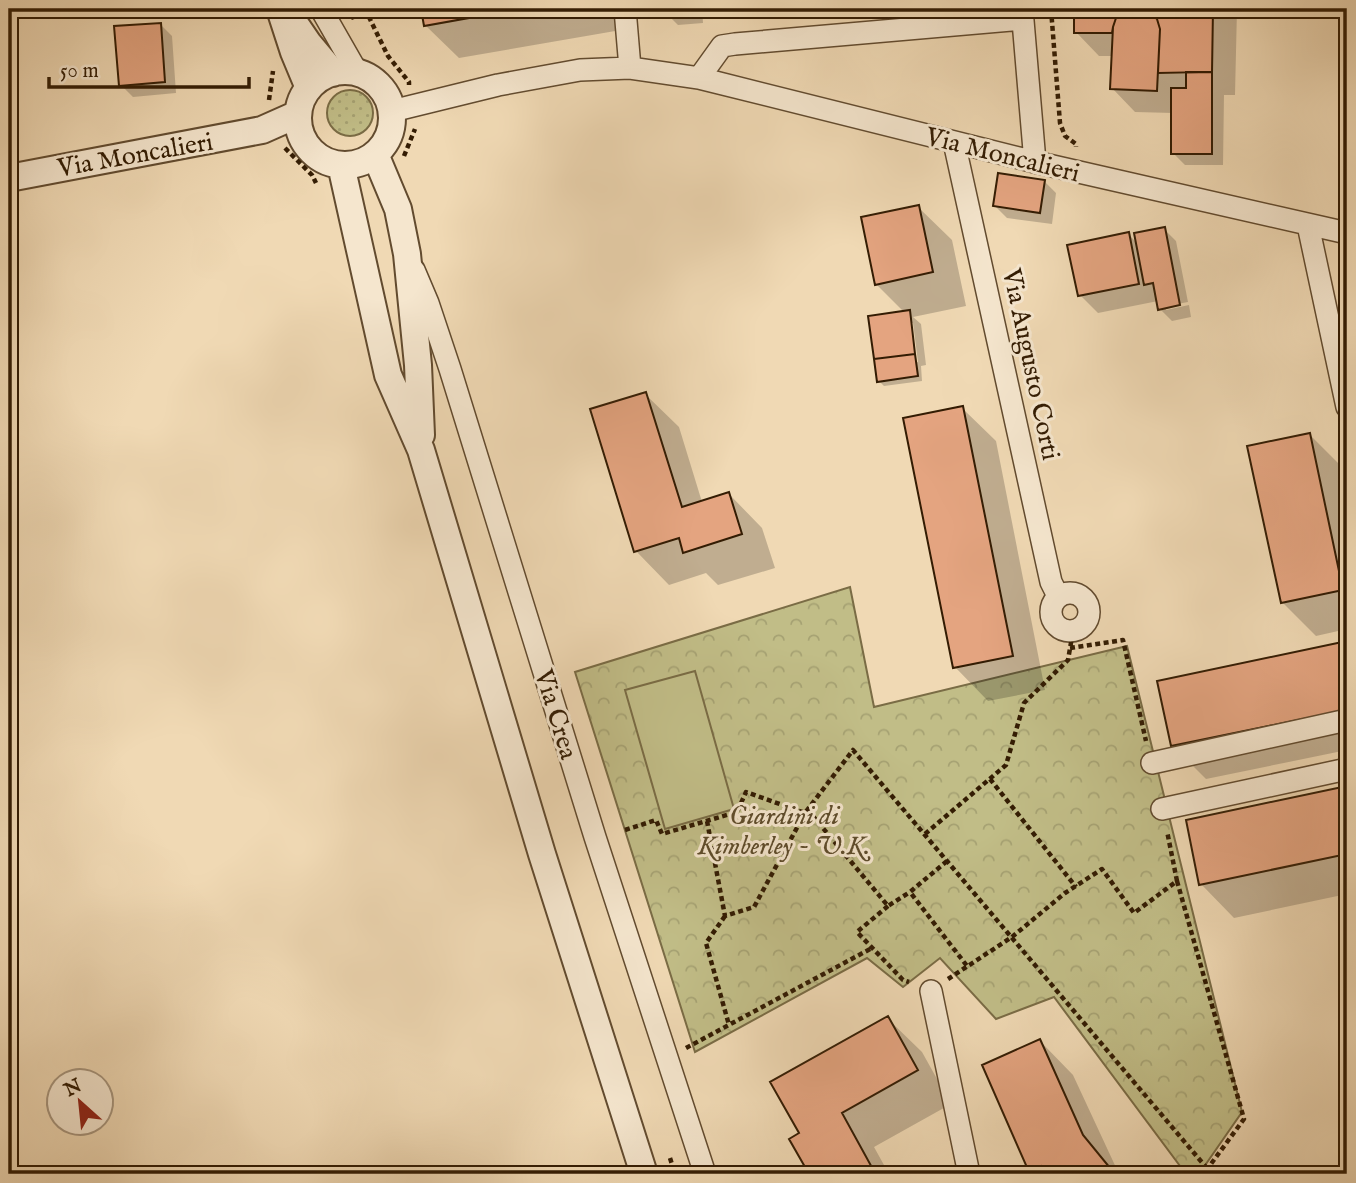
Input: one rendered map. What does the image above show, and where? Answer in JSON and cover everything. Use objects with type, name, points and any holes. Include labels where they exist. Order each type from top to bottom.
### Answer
[{"type":"street","points":[[283,9],[294,52],[309,88]]},
{"type":"street","points":[[283,9],[308,43],[344,73]]},
{"type":"street","points":[[625,9],[630,68]]},
{"type":"street","points":[[699,78],[722,46],[1022,14],[1035,162]]},
{"type":"street","points":[[326,17],[344,73]]},
{"type":"street","name":"Via Moncalieri","points":[[392,111],[498,85],[580,70],[630,68],[699,78],[1035,162],[1347,233]]},
{"type":"street","points":[[344,73],[369,78],[380,86],[392,111],[391,128],[385,142],[375,154],[364,161],[341,165],[326,161],[313,153],[304,142],[298,114],[301,100],[320,78],[344,73]]},
{"type":"street","name":"Via Moncalieri","points":[[9,178],[265,119],[298,114]]},
{"type":"street","name":"Via Moncalieri","points":[[265,119],[304,142]]},
{"type":"street","name":"Via Augusto Corti","points":[[954,142],[1051,582],[1058,596],[1051,606],[1052,619],[1071,640]]},
{"type":"street","name":"Via Crea","points":[[375,154],[398,209],[407,254],[418,365],[421,450]]},
{"type":"street","name":"Via Crea","points":[[341,165],[388,375],[421,450],[541,854],[645,1174]]},
{"type":"street","points":[[1308,225],[1347,407]]},
{"type":"street","name":"Via Crea","points":[[407,254],[428,303],[450,369],[595,837],[705,1174]]},
{"type":"street","points":[[1058,596],[1077,593],[1089,607],[1084,625],[1071,640]]},
{"type":"street","points":[[1152,762],[1347,720]]},
{"type":"street","points":[[1162,809],[1347,769]]},
{"type":"street","points":[[931,991],[969,1174]]},
{"type":"path","points":[[1051,9],[1060,123]]},
{"type":"path","points":[[326,17],[367,12]]},
{"type":"path","points":[[265,119],[275,50],[294,52]]},
{"type":"path","points":[[925,834],[1006,765],[1024,703],[1068,660],[1071,640],[1122,640],[1152,762]]},
{"type":"path","points":[[729,1025],[706,943],[725,916],[754,907],[806,811],[853,750],[1212,1174]]},
{"type":"path","points":[[990,779],[1076,887]]},
{"type":"path","points":[[625,830],[656,820],[662,834],[737,812],[746,792],[806,811],[888,906]]},
{"type":"path","points":[[1162,809],[1177,881],[1244,1119],[1208,1168]]},
{"type":"path","points":[[707,821],[725,916]]},
{"type":"path","points":[[947,860],[857,932],[903,979],[931,991],[1012,937],[1065,893],[1102,869],[1134,913],[1177,881]]},
{"type":"path","points":[[909,892],[967,966]]},
{"type":"path","points":[[667,1059],[872,948]]},
{"type":"green space","points":[[350,90],[366,97],[373,113],[366,129],[350,136],[334,129],[327,113],[334,97]]},
{"type":"green space","name":"Giardini di Kimberley - U.K.","points":[[850,587],[874,707],[1127,646],[1242,1112],[1199,1174],[1186,1174],[1054,997],[996,1019],[940,958],[903,987],[867,958],[695,1052],[575,672]]},
{"type":"green space","points":[[695,671],[734,809],[665,829],[625,690]]},
{"type":"building","points":[[421,9],[519,9],[424,26]]},
{"type":"building","points":[[664,9],[692,9],[692,12],[664,14]]},
{"type":"building","points":[[1074,9],[1125,9],[1117,15],[1112,33],[1074,33]]},
{"type":"building","points":[[1125,9],[1146,9],[1157,19],[1160,29],[1157,91],[1110,89],[1113,27],[1117,15]]},
{"type":"building","points":[[1146,9],[1213,9],[1212,72],[1158,73],[1160,29],[1157,19]]},
{"type":"building","points":[[161,23],[165,82],[119,86],[114,26]]},
{"type":"building","points":[[1186,72],[1212,72],[1212,154],[1171,154],[1171,88],[1186,88]]},
{"type":"building","points":[[998,173],[1045,180],[1040,213],[993,206]]},
{"type":"building","points":[[919,205],[933,272],[875,285],[861,217]]},
{"type":"building","points":[[1165,227],[1180,305],[1158,310],[1153,283],[1144,285],[1134,233]]},
{"type":"building","points":[[1129,232],[1139,284],[1078,296],[1067,245]]},
{"type":"building","points":[[910,310],[915,354],[874,359],[868,316]]},
{"type":"building","points":[[915,354],[918,376],[877,382],[874,359]]},
{"type":"building","points":[[646,392],[682,507],[729,492],[742,534],[683,553],[679,538],[634,552],[590,409]]},
{"type":"building","points":[[963,406],[1013,656],[953,668],[903,418]]},
{"type":"building","points":[[1310,433],[1343,590],[1281,603],[1247,446]]},
{"type":"building","points":[[1347,641],[1347,710],[1171,746],[1157,681]]},
{"type":"building","points":[[1347,786],[1347,854],[1199,885],[1186,820]]},
{"type":"building","points":[[888,1016],[918,1070],[842,1113],[875,1173],[809,1174],[789,1139],[799,1133],[770,1082]]},
{"type":"building","points":[[1040,1039],[1083,1135],[1115,1174],[1048,1174],[1041,1166],[1029,1172],[982,1065]]}]
